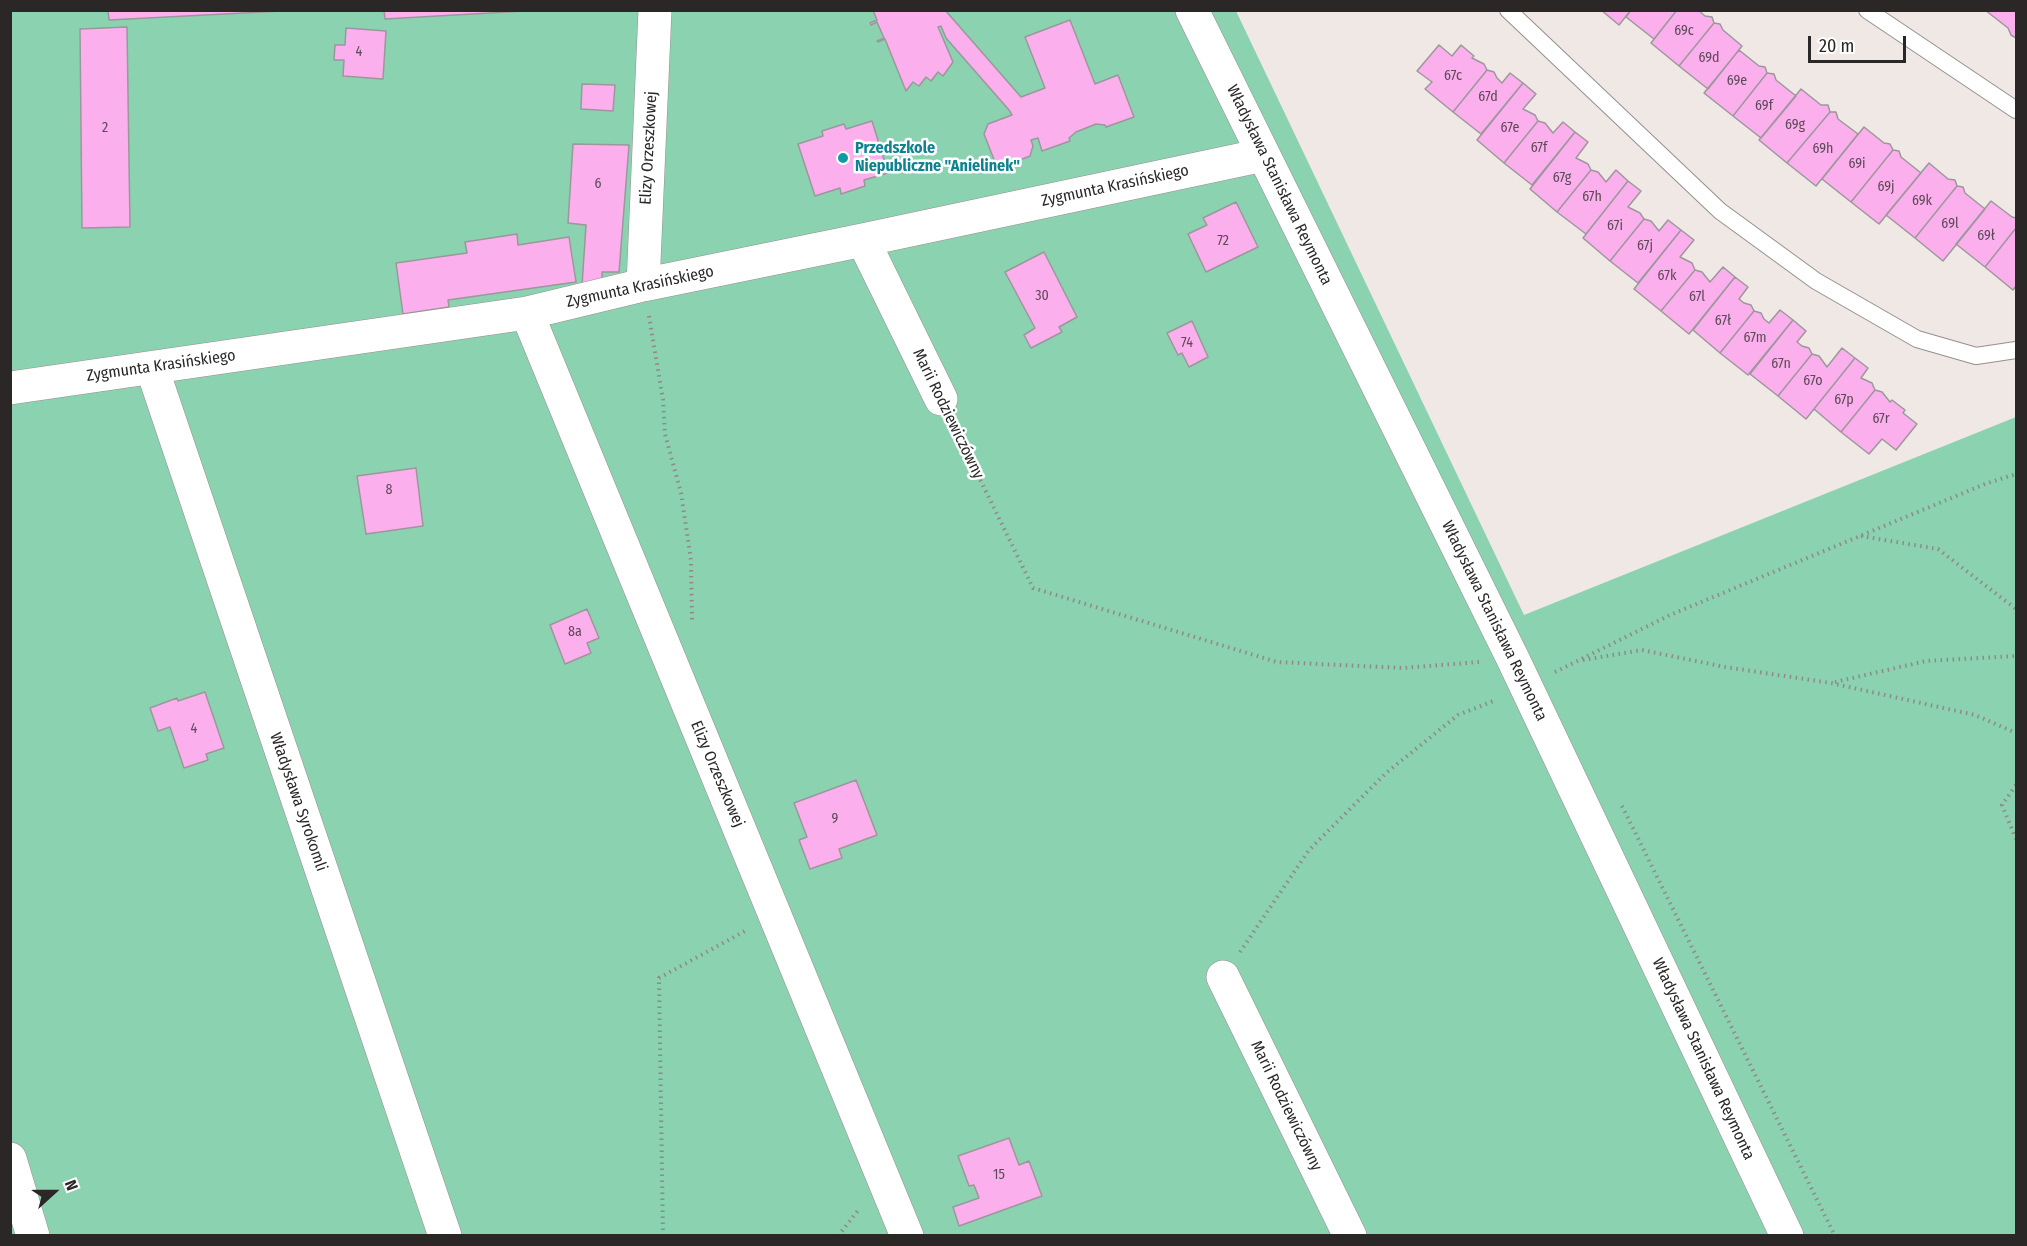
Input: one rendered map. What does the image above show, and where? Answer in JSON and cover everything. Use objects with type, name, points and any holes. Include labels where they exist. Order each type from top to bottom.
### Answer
[{"type":"street","name":"Elizy Orzeszkowej","points":[[643,285],[656,10]]},
{"type":"street","name":"Władysława Stanisława Reymonta","points":[[1192,10],[1521,675],[1787,1236]]},
{"type":"street","name":"Zygmunta Krasińskiego","points":[[10,388],[527,313],[643,285],[1263,155]]},
{"type":"street","name":"Marii Rodziewiczówny","points":[[863,240],[941,399]]},
{"type":"street","name":"Elizy Orzeszkowej","points":[[527,313],[907,1236]]},
{"type":"street","name":"Władysława Syrokomli","points":[[152,368],[445,1236]]},
{"type":"street","name":"Marii Rodziewiczówny","points":[[1223,977],[1350,1236]]},
{"type":"street","points":[[10,1159],[33,1236]]},
{"type":"lane","points":[[1508,10],[1720,211],[1816,281],[1917,339],[1976,356],[2016,350]]},
{"type":"lane","points":[[1867,10],[2016,110]]},
{"type":"path","points":[[643,285],[663,400],[665,434],[681,493],[691,560],[692,624]]},
{"type":"path","name":"Marii Rodziewiczówny","points":[[941,399],[1033,588],[1277,662],[1521,675]]},
{"type":"path","points":[[1223,977],[1309,850],[1386,773],[1458,715],[1521,675],[1556,672],[1670,615],[1985,484],[2016,474]]},
{"type":"path","points":[[1861,536],[1938,549],[2016,609]]},
{"type":"path","points":[[1580,660],[1642,650],[1725,667],[1831,683],[1975,715],[2016,733]]},
{"type":"path","points":[[1831,683],[1926,661],[2016,656]]},
{"type":"path","points":[[2016,785],[2002,805],[2016,839]]},
{"type":"path","points":[[663,1236],[659,978],[775,915]]},
{"type":"green space","points":[[10,11],[1236,11],[1524,615],[2016,417],[2016,1235],[11,1235]]},
{"type":"building","points":[[108,10],[301,10],[109,20]]},
{"type":"building","points":[[384,10],[542,10],[385,19]]},
{"type":"building","points":[[873,10],[945,10],[1021,97],[1045,88],[1025,37],[1070,20],[1095,84],[1118,75],[1134,117],[1106,127],[1096,124],[1076,132],[1069,138],[1070,141],[1042,151],[1038,138],[1031,140],[1033,146],[1030,156],[1004,166],[995,162],[984,134],[988,124],[1012,115],[946,38],[941,26],[938,27],[953,62],[943,76],[938,72],[931,81],[926,77],[919,86],[913,82],[906,91],[885,39],[877,41],[884,38],[877,22],[871,25],[870,23],[877,20]]},
{"type":"building","points":[[1601,10],[1631,10],[1619,25]]},
{"type":"building","points":[[1631,10],[1677,10],[1654,39],[1626,17]]},
{"type":"building","points":[[1677,10],[1698,10],[1705,16],[1712,17],[1714,23],[1679,66],[1651,43]]},
{"type":"building","points":[[1985,10],[2016,10],[2016,38],[2011,35],[2008,28]]},
{"type":"building","points":[[1714,23],[1720,24],[1723,30],[1742,46],[1708,89],[1679,66]]},
{"type":"building","points":[[127,27],[130,227],[82,228],[80,29]]},
{"type":"building","points":[[346,28],[386,31],[383,79],[343,76],[344,60],[334,60],[335,45],[345,45]]},
{"type":"building","points":[[1439,45],[1452,56],[1461,45],[1474,56],[1472,58],[1484,64],[1487,70],[1453,112],[1425,89],[1432,82],[1417,71]]},
{"type":"building","points":[[1739,50],[1759,66],[1765,67],[1767,73],[1733,116],[1704,93]]},
{"type":"building","points":[[1487,70],[1494,72],[1502,83],[1510,73],[1523,83],[1481,134],[1453,112]]},
{"type":"building","points":[[1767,73],[1774,74],[1776,80],[1796,96],[1761,138],[1733,116]]},
{"type":"building","points":[[1523,83],[1536,94],[1523,109],[1535,115],[1538,121],[1504,163],[1477,140]]},
{"type":"building","points":[[582,84],[615,85],[613,111],[581,109]]},
{"type":"building","points":[[1801,89],[1821,105],[1828,105],[1830,112],[1787,163],[1759,140]]},
{"type":"building","points":[[1830,112],[1836,112],[1838,119],[1858,134],[1816,186],[1787,163]]},
{"type":"building","name":"Przedszkole Niepubliczne \"Anielinek\"","points":[[872,121],[888,173],[864,180],[865,186],[841,194],[840,188],[815,196],[798,144],[823,136],[822,131],[844,124],[846,129]]},
{"type":"building","points":[[1538,121],[1545,123],[1553,133],[1563,122],[1575,132],[1532,185],[1504,163]]},
{"type":"building","points":[[1864,127],[1884,143],[1890,144],[1893,150],[1851,202],[1822,179]]},
{"type":"building","points":[[1575,132],[1588,142],[1576,158],[1588,164],[1591,170],[1557,212],[1530,189]]},
{"type":"building","points":[[573,144],[629,145],[619,272],[602,272],[602,286],[582,286],[586,225],[568,223]]},
{"type":"building","points":[[1893,150],[1899,151],[1901,157],[1921,173],[1879,224],[1851,202]]},
{"type":"building","points":[[1929,163],[1948,179],[1955,180],[1957,186],[1915,238],[1886,215]]},
{"type":"building","points":[[1591,170],[1598,172],[1606,182],[1616,170],[1628,181],[1586,234],[1557,212]]},
{"type":"building","points":[[1628,181],[1641,191],[1628,207],[1640,213],[1644,219],[1610,261],[1583,238]]},
{"type":"building","points":[[1957,186],[1963,187],[1965,193],[1985,209],[1943,261],[1915,238]]},
{"type":"building","points":[[1991,201],[2016,218],[2016,228],[1985,267],[1956,244]]},
{"type":"building","points":[[1236,202],[1258,247],[1206,272],[1188,234],[1207,225],[1203,218]]},
{"type":"building","points":[[1644,219],[1651,221],[1659,231],[1668,220],[1681,230],[1638,283],[1610,261]]},
{"type":"building","points":[[2016,228],[2016,286],[2013,290],[1985,267]]},
{"type":"building","points":[[1681,230],[1694,240],[1680,257],[1692,263],[1695,270],[1661,311],[1634,289]]},
{"type":"building","points":[[517,234],[518,245],[569,237],[576,282],[448,300],[449,307],[403,314],[396,263],[467,253],[465,242]]},
{"type":"building","points":[[1044,252],[1077,317],[1059,327],[1062,332],[1031,348],[1024,335],[1035,328],[1005,272]]},
{"type":"building","points":[[1723,267],[1735,277],[1689,334],[1661,311],[1695,270],[1702,272],[1710,282]]},
{"type":"building","points":[[1735,277],[1748,287],[1739,299],[1751,305],[1754,311],[1720,353],[1693,330]]},
{"type":"building","points":[[1780,310],[1793,320],[1748,375],[1720,353],[1754,311],[1761,313],[1769,323]]},
{"type":"building","points":[[1793,320],[1806,331],[1797,342],[1809,348],[1812,354],[1778,396],[1750,374]]},
{"type":"building","points":[[1192,321],[1208,357],[1189,367],[1182,353],[1178,355],[1167,333]]},
{"type":"building","points":[[1842,348],[1855,358],[1806,419],[1778,396],[1812,354],[1819,356],[1827,367]]},
{"type":"building","points":[[1855,358],[1868,368],[1861,378],[1872,383],[1875,390],[1841,432],[1814,409]]},
{"type":"building","points":[[1875,390],[1882,392],[1890,402],[1892,400],[1905,410],[1903,413],[1917,424],[1896,450],[1882,439],[1869,454],[1841,432]]},
{"type":"building","points":[[416,468],[423,526],[366,534],[357,476]]},
{"type":"building","points":[[587,609],[599,638],[587,643],[591,653],[565,664],[550,625]]},
{"type":"building","points":[[205,692],[224,748],[206,754],[208,760],[184,768],[170,727],[158,731],[150,708],[177,698],[178,701]]},
{"type":"building","points":[[856,780],[877,835],[839,849],[842,858],[810,869],[799,840],[807,837],[794,803]]},
{"type":"building","points":[[1009,1138],[1019,1165],[1029,1161],[1042,1196],[959,1226],[953,1207],[979,1198],[974,1185],[969,1186],[958,1156]]},
{"type":"place","name":"Przedszkole Niepubliczne \"Anielinek\"","points":[[843,158]]}]
